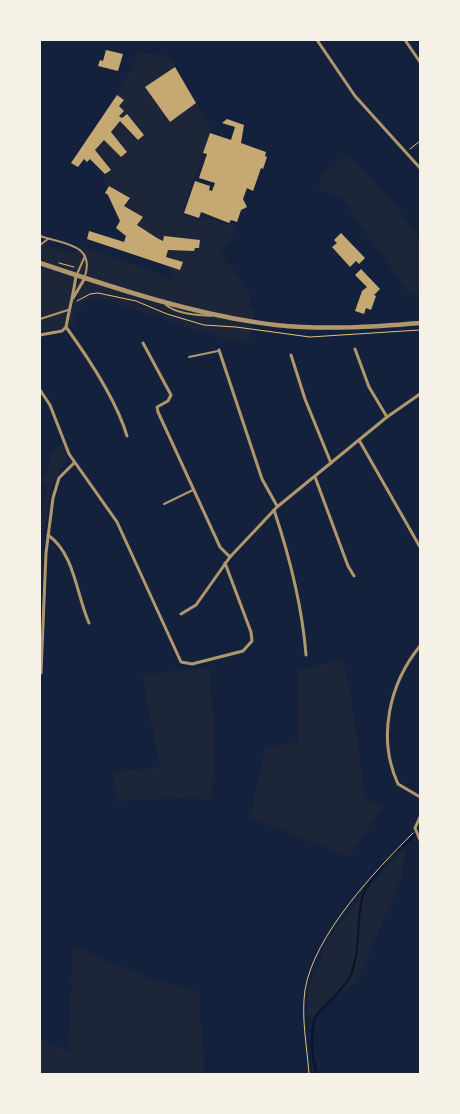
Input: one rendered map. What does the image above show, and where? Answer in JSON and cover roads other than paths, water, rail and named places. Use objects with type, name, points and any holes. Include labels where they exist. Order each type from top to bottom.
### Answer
[{"type":"street","points":[[405,40],[420,62]]},
{"type":"street","points":[[319,41],[355,96],[420,168]]},
{"type":"street","points":[[40,263],[160,300],[277,325],[350,329],[420,323]]},
{"type":"street","points":[[73,298],[76,275]]},
{"type":"street","points":[[85,278],[68,310],[66,327],[81,348],[103,387],[124,425],[127,436]]},
{"type":"street","points":[[40,335],[62,330],[66,327]]},
{"type":"street","points":[[143,342],[169,389],[168,401],[157,408],[158,412],[220,547],[230,557]]},
{"type":"street","points":[[355,349],[370,387],[387,417]]},
{"type":"street","points":[[219,350],[262,479],[275,508],[290,559],[300,600],[306,655]]},
{"type":"street","points":[[292,355],[305,400],[331,463]]},
{"type":"street","points":[[40,390],[50,405],[74,463],[93,486],[116,522],[181,662],[192,664],[243,651],[252,641],[251,632],[225,563]]},
{"type":"street","points":[[181,614],[196,605],[225,563],[275,508],[387,417],[420,394]]},
{"type":"street","points":[[358,440],[420,547]]},
{"type":"street","points":[[41,673],[48,535],[54,487],[59,478],[74,463]]},
{"type":"street","points":[[315,477],[348,566],[354,576]]},
{"type":"street","points":[[48,535],[63,550],[82,608],[89,622]]},
{"type":"street","points":[[420,646],[398,678],[389,709],[387,734],[398,784],[420,798]]},
{"type":"street","points":[[420,818],[416,832],[420,839]]},
{"type":"lane","points":[[40,236],[76,247],[85,253],[88,260],[85,278]]},
{"type":"lane","points":[[40,245],[48,239]]},
{"type":"lane","points":[[76,275],[85,253]]},
{"type":"lane","points":[[40,318],[68,310]]},
{"type":"lane","points":[[189,357],[219,350]]},
{"type":"lane","points":[[164,504],[194,489]]},
{"type":"waterway","points":[[392,855],[420,831]]},
{"type":"waterway","points":[[317,1074],[312,1048],[314,1021],[320,1011],[342,989],[350,977],[356,955],[362,899],[369,883],[386,862]]}]
